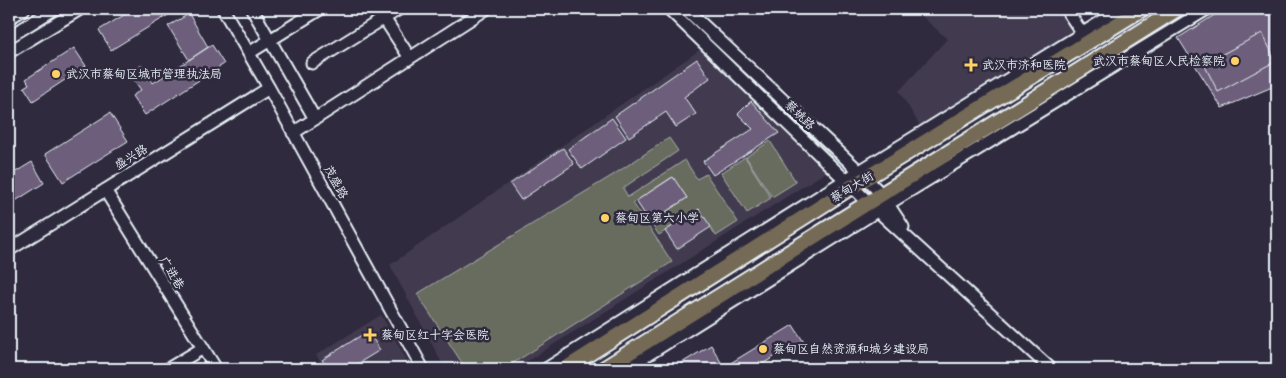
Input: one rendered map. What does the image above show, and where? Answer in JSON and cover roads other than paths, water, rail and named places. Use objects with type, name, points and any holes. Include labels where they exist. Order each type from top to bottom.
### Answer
[{"type":"main road","name":"蔡甸大街","points":[[565,369],[850,183],[1142,9]]},
{"type":"main road","name":"蔡甸大街","points":[[603,369],[623,366],[1178,9]]},
{"type":"street","points":[[9,18],[24,9]]},
{"type":"street","points":[[9,37],[54,9]]},
{"type":"street","points":[[9,52],[80,9]]},
{"type":"street","name":"茂盛路","points":[[223,9],[294,133],[423,369]]},
{"type":"street","points":[[252,9],[316,119]]},
{"type":"street","points":[[249,53],[320,9]]},
{"type":"street","points":[[294,133],[486,9]]},
{"type":"street","name":"蔡姚路","points":[[669,9],[850,183],[879,203]]},
{"type":"street","name":"蔡姚路","points":[[686,9],[863,175],[879,203],[912,241],[1051,369]]},
{"type":"street","points":[[1066,9],[1082,34]]},
{"type":"street","points":[[863,175],[1122,9]]},
{"type":"street","points":[[879,203],[1207,9]]},
{"type":"street","points":[[312,64],[390,12],[410,58]]},
{"type":"street","name":"盛兴路","points":[[9,250],[268,88]]},
{"type":"street","points":[[546,369],[850,183]]},
{"type":"street","name":"广进巷","points":[[105,190],[216,369]]},
{"type":"street","points":[[168,369],[203,348]]},
{"type":"place","name":"武汉市蔡甸区人民检察院","points":[[1235,61]]},
{"type":"place","name":"武汉市济和医院","points":[[971,65]]},
{"type":"place","name":"武汉市蔡甸区城市管理执法局","points":[[56,74]]},
{"type":"place","name":"蔡甸区第六小学","points":[[605,218]]},
{"type":"place","name":"蔡甸区红十字会医院","points":[[370,335]]},
{"type":"place","name":"蔡甸区自然资源和城乡建设局","points":[[763,349]]}]
